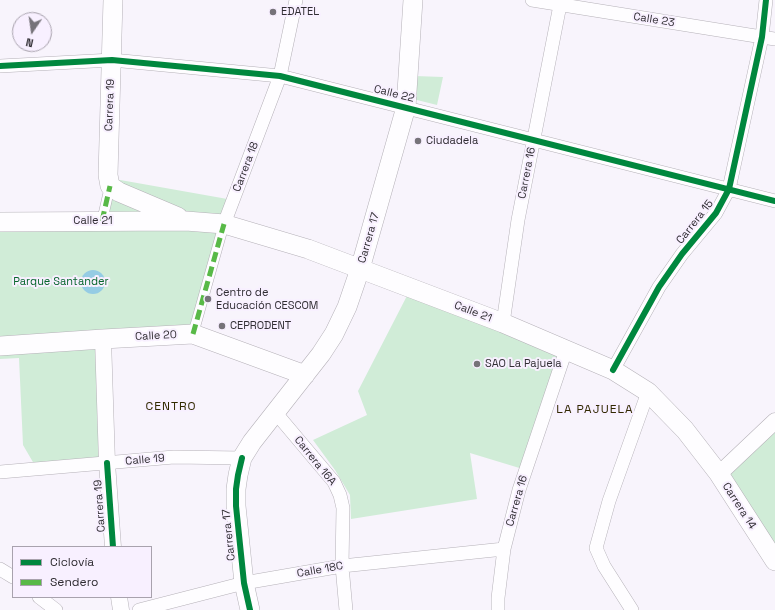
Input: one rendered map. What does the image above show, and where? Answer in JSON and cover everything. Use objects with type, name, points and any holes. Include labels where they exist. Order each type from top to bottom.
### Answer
[{"type":"main road","name":"Carrera 19","points":[[110,186],[108,175],[113,0]]},
{"type":"main road","name":"Carrera 17","points":[[250,610],[244,583],[236,506],[236,489],[242,458],[252,442],[275,412],[305,376],[334,334],[347,307],[360,269],[406,108],[413,0]]},
{"type":"main road","name":"Calle 21","points":[[110,186],[119,192],[186,220]]},
{"type":"main road","name":"Calle 21","points":[[0,222],[186,220],[224,224],[308,249],[503,323],[613,370],[648,392],[685,430],[719,474]]},
{"type":"main road","name":"Calle 20","points":[[0,346],[193,334],[305,376]]},
{"type":"main road","name":"Carrera 14","points":[[719,474],[775,561]]},
{"type":"street","name":"Carrera 18","points":[[193,334],[224,224],[280,76],[296,0]]},
{"type":"street","name":"Calle 23","points":[[532,0],[560,2],[775,39]]},
{"type":"street","name":"Carrera 15","points":[[613,370],[659,288],[682,254],[716,213],[729,189],[762,37],[766,0]]},
{"type":"street","name":"Carrera 16","points":[[503,323],[518,220],[560,2]]},
{"type":"street","name":"Calle 22","points":[[0,66],[112,60],[280,76],[775,201]]},
{"type":"street","points":[[102,221],[110,186]]},
{"type":"street","name":"Carrera 19","points":[[103,339],[107,463],[113,546]]},
{"type":"street","name":"Carrera 16","points":[[498,610],[504,549],[519,490],[566,350]]},
{"type":"street","points":[[632,610],[604,566],[596,548],[609,501],[648,392]]},
{"type":"street","name":"Carrera 16A","points":[[275,412],[334,482],[340,495],[343,508],[342,566],[346,610]]},
{"type":"street","name":"Carrera 14","points":[[719,474],[775,421]]},
{"type":"street","name":"Calle 19","points":[[0,472],[174,457],[242,458]]},
{"type":"street","name":"Calle 18C","points":[[139,610],[244,583],[342,566],[504,549]]},
{"type":"street","points":[[0,569],[12,576]]},
{"type":"street","points":[[40,598],[56,610]]},
{"type":"street","points":[[119,598],[120,610]]},
{"type":"green space","points":[[415,76],[443,77],[437,105],[413,99]]},
{"type":"green space","name":"Parque Santander","points":[[109,178],[233,200],[193,334],[103,340],[107,463],[37,469],[23,445],[19,358],[0,359],[0,222],[102,221]]},
{"type":"green space","points":[[411,288],[566,350],[526,470],[470,453],[477,499],[351,519],[350,495],[335,470],[313,440],[367,415],[358,391]]},
{"type":"green space","points":[[775,421],[775,561],[719,474]]},
{"type":"water","points":[[93,270],[98,271],[104,277],[104,287],[98,293],[93,294],[88,293],[82,287],[81,282],[82,277],[88,271]]},
{"type":"marked path","points":[[102,221],[110,186]]},
{"type":"marked path","points":[[193,334],[224,224]]},
{"type":"cycle path","points":[[613,370],[659,287],[682,254],[716,213],[729,189],[762,37],[766,0]]},
{"type":"cycle path","points":[[0,66],[112,60],[280,76],[775,201]]},
{"type":"cycle path","points":[[242,458],[236,489],[236,506],[244,583],[250,610]]},
{"type":"cycle path","points":[[107,463],[113,546]]},
{"type":"place","name":"EDATEL","points":[[273,12]]},
{"type":"place","name":"Ciudadela","points":[[418,141]]},
{"type":"place","name":"Centro de Educación CESCOM","points":[[208,299]]},
{"type":"place","name":"CEPRODENT","points":[[222,326]]},
{"type":"place","name":"SAO La Pajuela","points":[[477,364]]},
{"type":"district","name":"CENTRO","points":[[171,407]]},
{"type":"district","name":"LA PAJUELA","points":[[595,410]]}]
